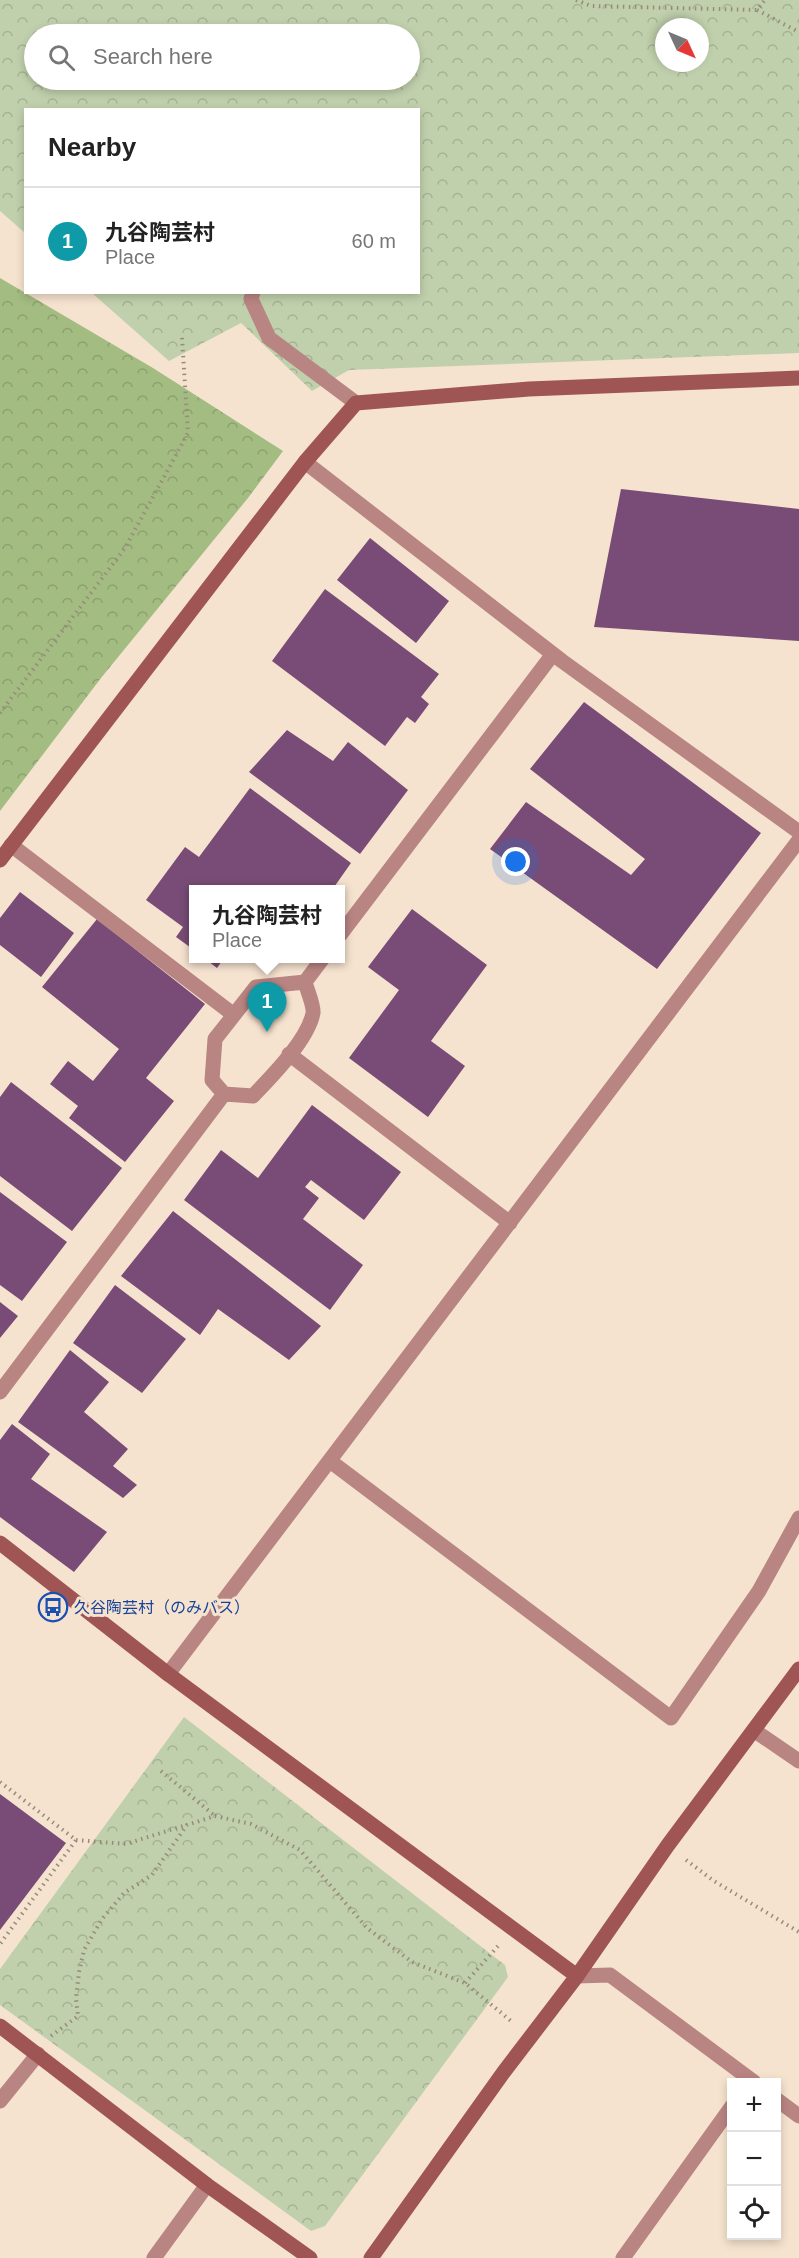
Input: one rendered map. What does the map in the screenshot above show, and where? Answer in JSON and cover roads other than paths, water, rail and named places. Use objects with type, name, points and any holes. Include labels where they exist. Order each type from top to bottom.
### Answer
[{"type":"street","points":[[252,294],[251,299],[269,338],[356,403],[529,389],[799,378]]},
{"type":"street","points":[[0,860],[305,462],[356,403]]},
{"type":"street","points":[[305,462],[554,654],[799,832]]},
{"type":"street","points":[[345,928],[554,654]]},
{"type":"street","points":[[168,1674],[799,840]]},
{"type":"street","points":[[11,845],[234,1015]]},
{"type":"street","points":[[305,982],[313,1012],[303,1036],[253,1096],[224,1094],[212,1080],[215,1039],[256,987],[305,982],[319,963]]},
{"type":"street","points":[[289,1054],[510,1223]]},
{"type":"street","points":[[0,1392],[224,1094]]},
{"type":"street","points":[[330,1461],[671,1718],[759,1591],[799,1518]]},
{"type":"street","points":[[0,1544],[168,1674],[577,1976],[610,1974],[746,2078]]},
{"type":"street","points":[[371,2258],[577,1976],[668,1845],[799,1669]]},
{"type":"street","points":[[755,1731],[799,1761]]},
{"type":"street","points":[[0,2026],[207,2185],[310,2258]]},
{"type":"street","points":[[0,2101],[38,2054]]},
{"type":"street","points":[[781,2102],[799,2116]]},
{"type":"street","points":[[623,2258],[727,2113]]},
{"type":"street","points":[[154,2258],[207,2185]]},
{"type":"place","name":"九谷陶芸村","points":[[267,1032]]},
{"type":"place","name":"久谷陶芸村（のみバス）","points":[[53,1607]]}]
